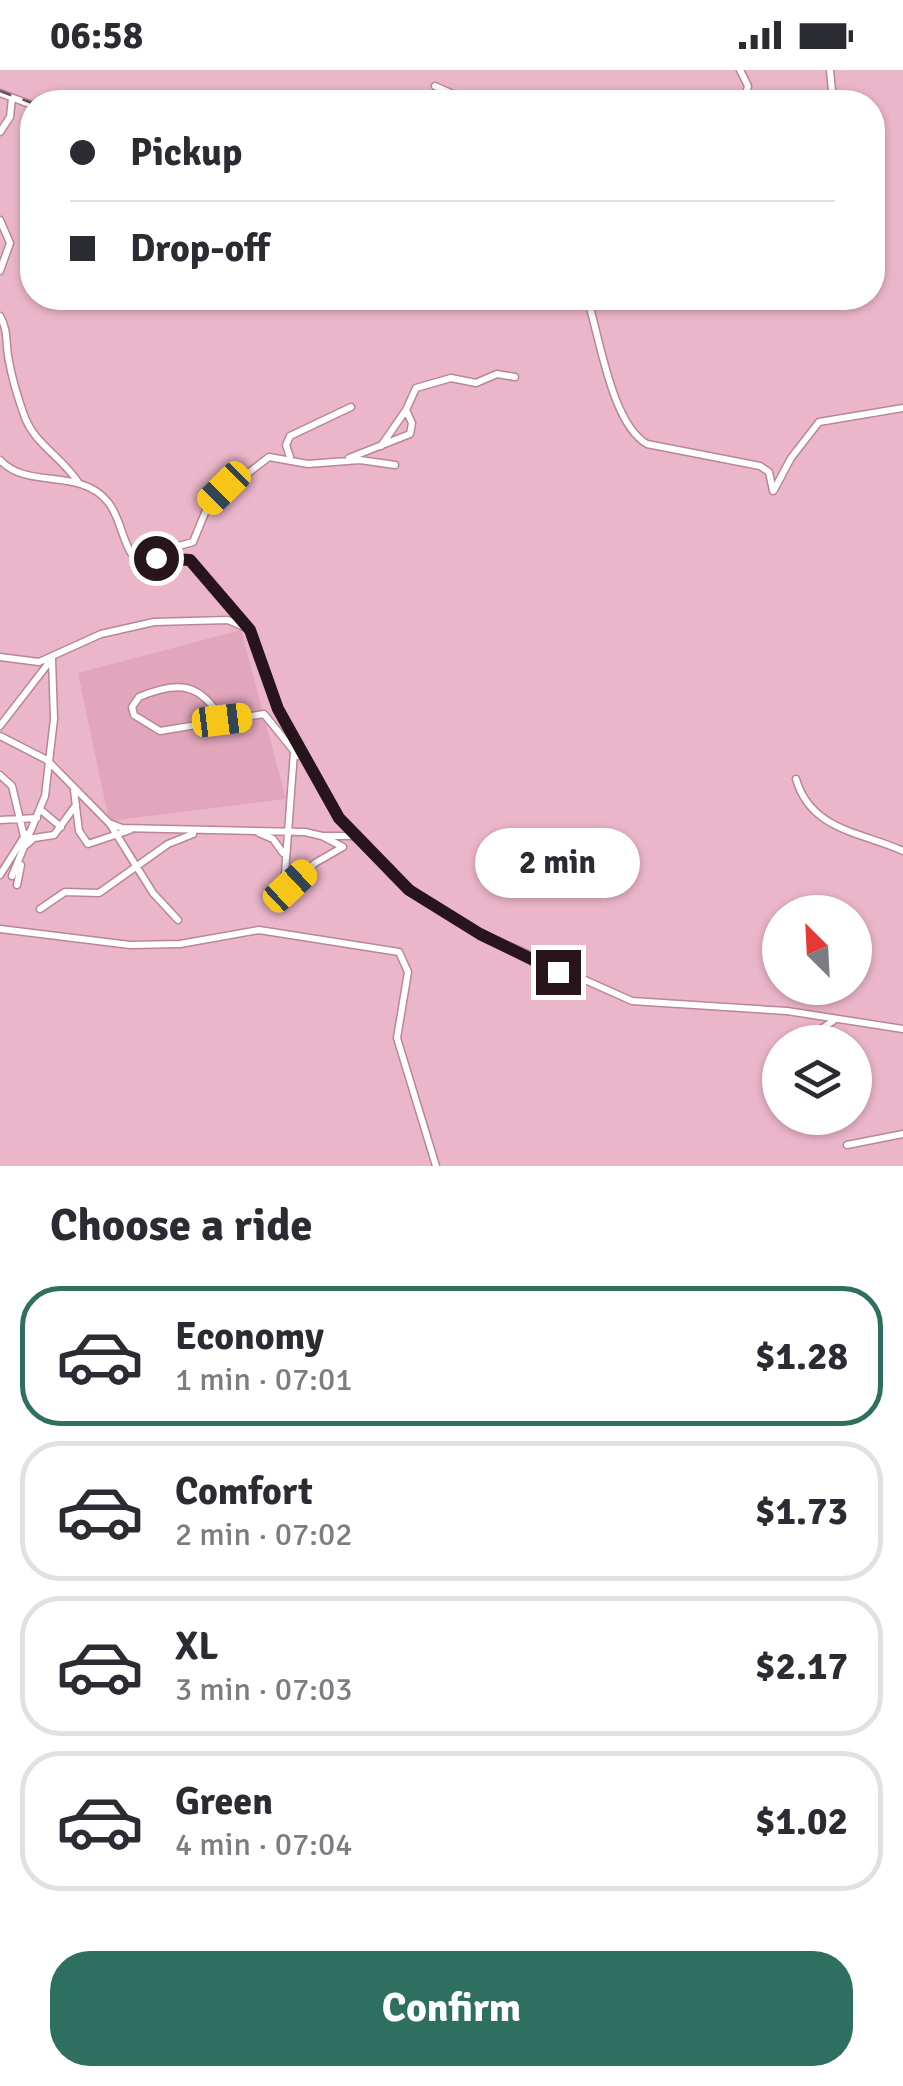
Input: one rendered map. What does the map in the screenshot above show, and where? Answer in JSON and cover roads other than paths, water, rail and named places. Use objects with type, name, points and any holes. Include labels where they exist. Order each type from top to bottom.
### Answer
[{"type":"street","points":[[435,86],[444,90]]},
{"type":"street","points":[[0,93],[20,101]]},
{"type":"street","points":[[0,132],[10,116],[12,98]]},
{"type":"street","points":[[0,220],[10,243],[0,271]]},
{"type":"street","points":[[590,310],[615,396],[632,435],[647,444],[760,466],[769,472],[773,492],[790,458],[819,422],[903,408]]},
{"type":"street","points":[[0,316],[8,334],[8,357],[24,414],[37,442],[58,454],[78,483]]},
{"type":"street","points":[[380,448],[416,388],[451,378],[476,382],[496,374],[515,378]]},
{"type":"street","points":[[290,457],[286,446],[290,436],[351,407]]},
{"type":"street","points":[[329,464],[410,434],[412,423],[406,410]]},
{"type":"street","points":[[142,556],[193,542],[209,503],[269,456],[290,457],[308,464],[360,460],[395,466]]},
{"type":"street","points":[[0,460],[18,474],[78,483],[105,498],[131,552],[190,560],[250,630],[278,709],[339,818],[409,890],[558,972],[632,1001],[788,1011],[903,1029]]},
{"type":"street","points":[[0,658],[39,662],[52,659],[101,634],[154,622],[228,620],[250,630]]},
{"type":"street","points":[[0,726],[52,659]]},
{"type":"street","points":[[12,876],[40,814],[54,719],[52,659]]},
{"type":"street","points":[[222,720],[204,693],[181,684],[138,697],[132,707],[134,716],[160,732],[264,714],[306,764]]},
{"type":"street","points":[[0,736],[47,760],[109,823],[154,893],[178,920]]},
{"type":"street","points":[[285,873],[294,751]]},
{"type":"street","points":[[0,775],[12,786],[26,845]]},
{"type":"street","points":[[796,779],[801,797],[845,834],[881,841],[903,851]]},
{"type":"street","points":[[73,789],[79,830],[88,844],[132,830]]},
{"type":"street","points":[[26,845],[61,827],[76,805]]},
{"type":"street","points":[[0,875],[40,814]]},
{"type":"street","points":[[40,814],[45,838]]},
{"type":"street","points":[[0,820],[40,814],[61,827]]},
{"type":"street","points":[[109,823],[132,830],[353,836]]},
{"type":"street","points":[[256,831],[273,839],[284,854]]},
{"type":"street","points":[[40,909],[65,892],[99,893],[175,840],[204,832]]},
{"type":"street","points":[[290,886],[315,863],[343,847],[322,836]]},
{"type":"street","points":[[17,885],[20,859]]},
{"type":"street","points":[[0,929],[130,944],[180,944],[259,930],[398,952],[408,972],[396,1038],[436,1166]]},
{"type":"street","points":[[828,1025],[834,1021]]},
{"type":"street","points":[[847,1144],[903,1134]]},
{"type":"railway","points":[[0,91],[20,98]]}]
